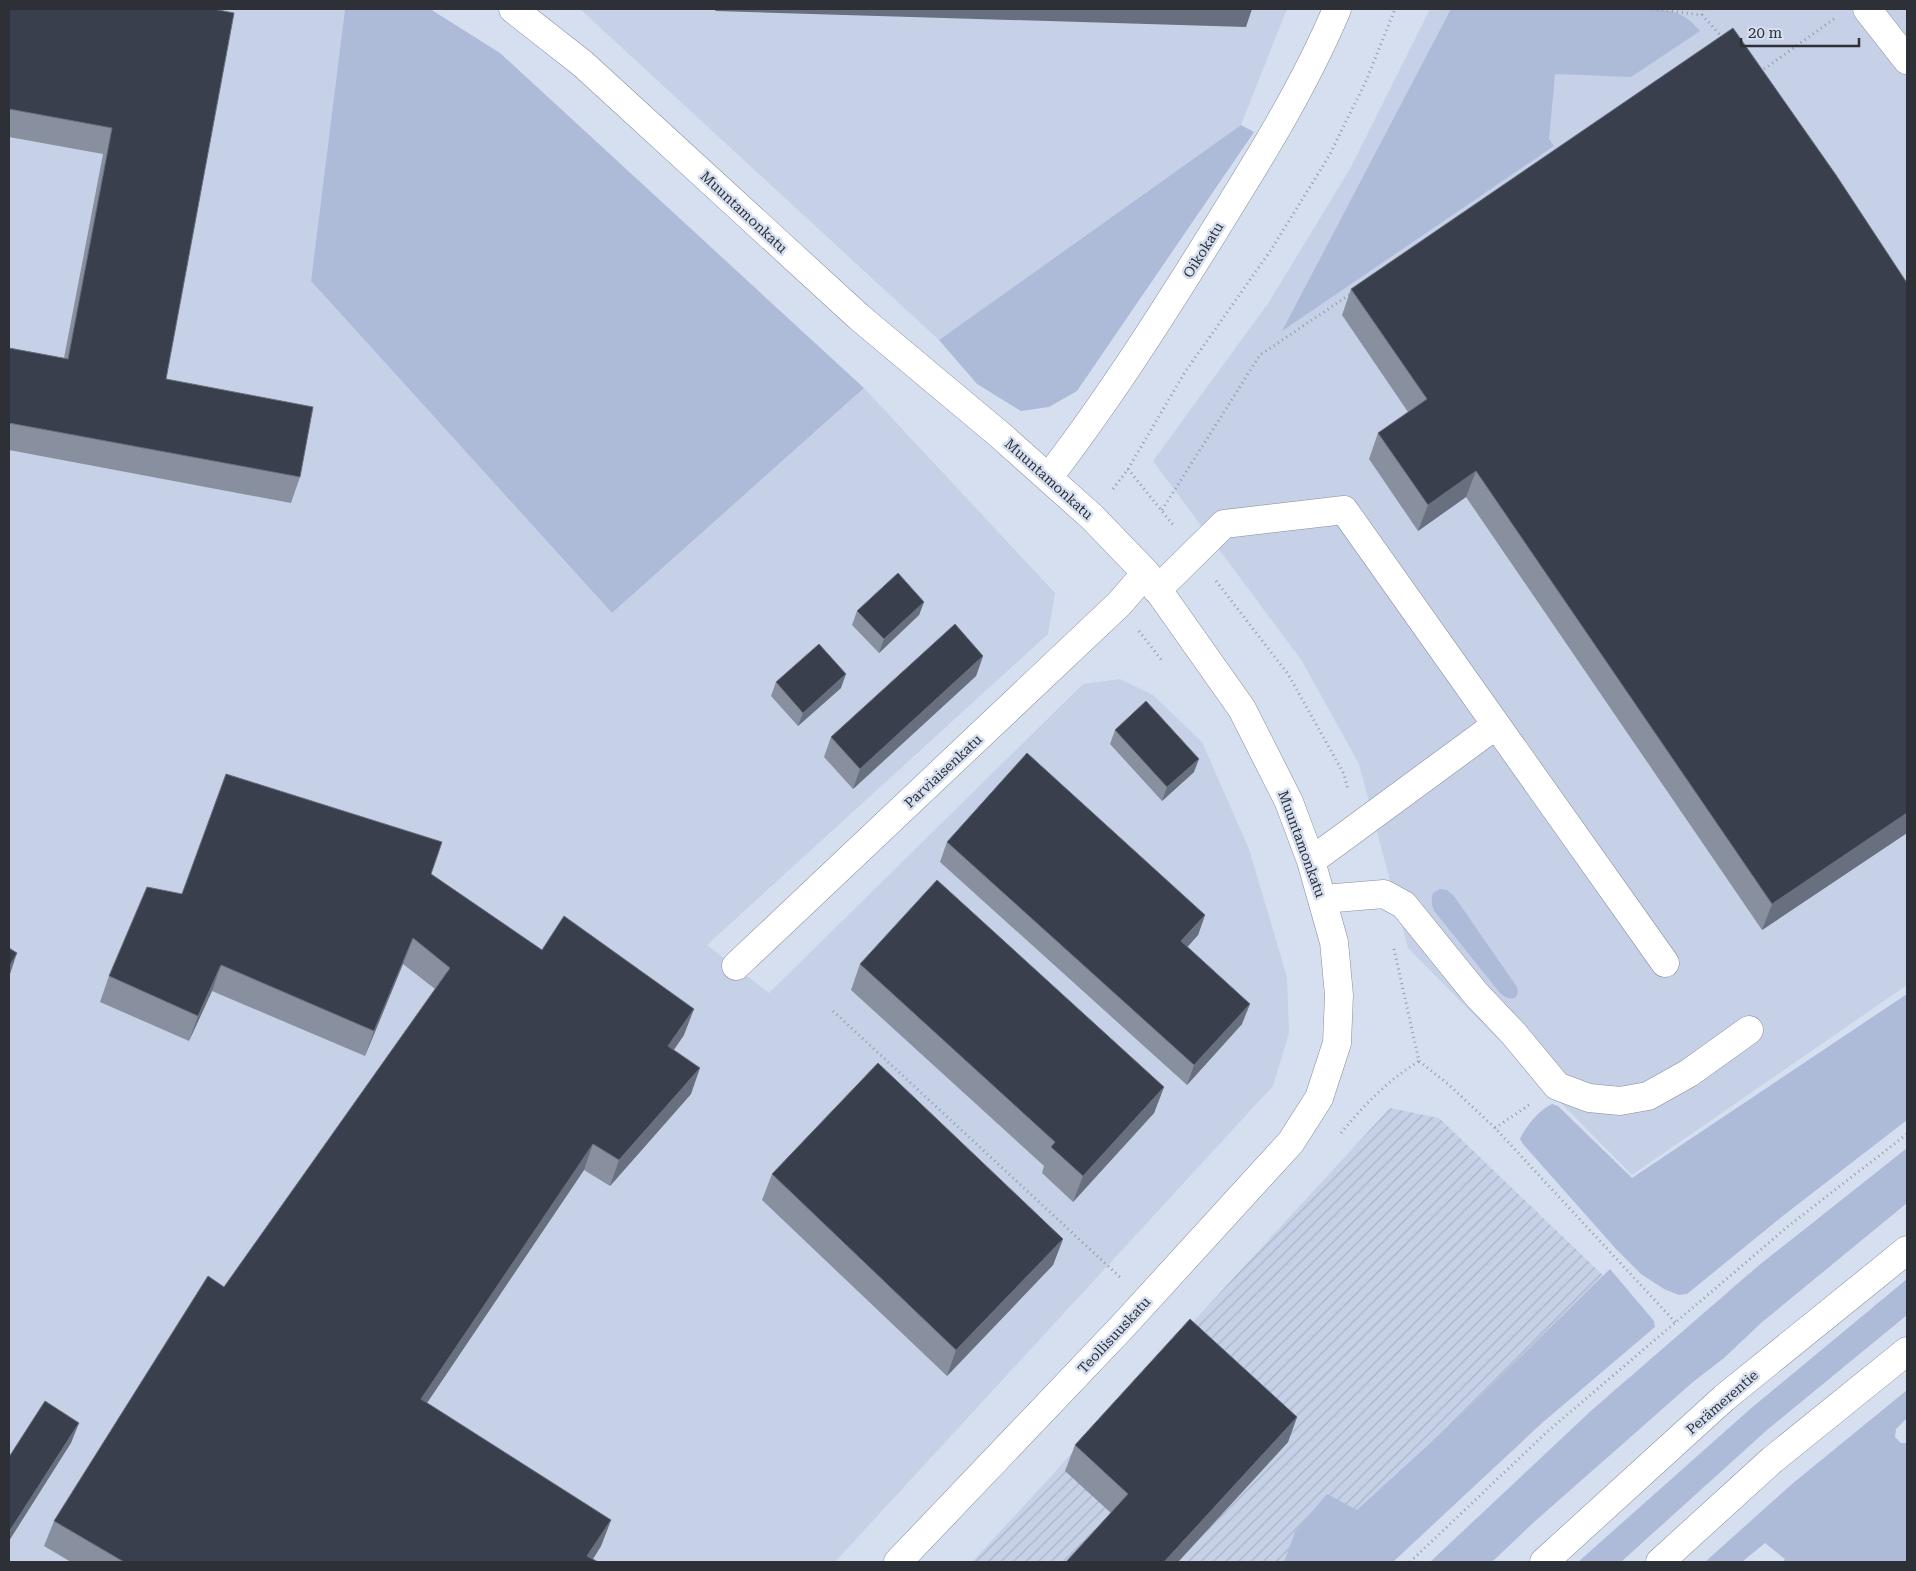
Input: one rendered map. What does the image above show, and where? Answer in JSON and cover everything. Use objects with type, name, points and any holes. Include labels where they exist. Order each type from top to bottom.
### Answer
[{"type":"main road","name":"Muuntamonkatu","points":[[513,9],[583,64],[858,317],[1000,435],[1092,517],[1152,582],[1242,709],[1289,802],[1311,861],[1334,942],[1339,995],[1337,1043],[1318,1098]]},
{"type":"main road","name":"Oikokatu","points":[[1048,478],[1088,426],[1174,296],[1265,149],[1324,39],[1337,9]]},
{"type":"main road","points":[[1867,9],[1907,60]]},
{"type":"main road","name":"Parviaisenkatu","points":[[736,966],[1119,604],[1152,582],[1224,524],[1344,510],[1496,724]]},
{"type":"main road","points":[[1311,861],[1496,724],[1664,963]]},
{"type":"main road","points":[[1323,899],[1384,894],[1404,905],[1476,994],[1514,1034],[1557,1086],[1589,1098],[1620,1101],[1648,1096],[1689,1073],[1750,1030]]},
{"type":"main road","name":"Teollisuuskatu","points":[[898,1562],[1122,1327],[1291,1142],[1318,1098]]},
{"type":"main road","name":"Perämerentie","points":[[1544,1562],[1724,1398],[1907,1250]]},
{"type":"main road","points":[[1660,1562],[1772,1460],[1907,1351]]},
{"type":"path","points":[[1092,517],[1128,469],[1185,372],[1270,250],[1328,156],[1366,82],[1395,9]]},
{"type":"path","points":[[1652,9],[1702,15],[1726,41]]},
{"type":"path","points":[[1702,15],[1703,9]]},
{"type":"path","points":[[1759,72],[1840,14]]},
{"type":"path","points":[[1162,510],[1260,355],[1358,289]]},
{"type":"path","points":[[1119,604],[1164,663]]},
{"type":"path","points":[[833,1010],[1124,1280]]},
{"type":"path","points":[[1419,1061],[1448,1084],[1495,1128],[1676,1323]]},
{"type":"path","points":[[1495,1128],[1557,1086]]},
{"type":"path","points":[[1410,1562],[1548,1431],[1791,1224],[1907,1134]]},
{"type":"shaded area","points":[[9,9],[345,9],[311,281],[612,613],[864,388],[1055,593],[1048,634],[707,945],[769,993],[1083,684],[1120,679],[1153,695],[1202,742],[1249,849],[1287,977],[1289,1033],[1273,1086],[835,1562],[9,1562]]},
{"type":"shaded area","points":[[345,9],[430,9],[500,53],[864,388],[612,613],[311,281]]},
{"type":"shaded area","points":[[580,9],[1287,9],[1241,125],[939,340]]},
{"type":"shaded area","points":[[1430,9],[1907,9],[1907,985],[1632,1175],[1408,948],[1359,764],[1302,661],[1153,461],[1269,302],[1351,167]]},
{"type":"shaded area","points":[[1451,9],[1660,10],[1680,14],[1700,31],[1631,77],[1555,74],[1549,139],[1554,146],[1282,331]]},
{"type":"shaded area","points":[[1241,125],[1254,132],[1077,391],[1049,407],[1021,411],[977,384],[939,340]]},
{"type":"shaded area","points":[[1440,889],[1447,890],[1454,896],[1517,987],[1516,997],[1508,998],[1500,993],[1435,912],[1432,905],[1432,896],[1433,893]]},
{"type":"shaded area","points":[[1907,994],[1907,1120],[1784,1215],[1687,1294],[1679,1295],[1664,1289],[1641,1274],[1616,1249],[1520,1139],[1529,1124],[1547,1106],[1552,1104],[1558,1106],[1632,1178]]},
{"type":"shaded area","points":[[1390,1108],[1439,1118],[1608,1280],[1346,1562],[972,1562]]},
{"type":"shaded area","points":[[1907,1148],[1907,1203],[1761,1323],[1724,1358],[1693,1382],[1533,1523],[1492,1562],[1430,1562],[1593,1409],[1758,1266]]},
{"type":"shaded area","points":[[1610,1269],[1654,1321],[1655,1327],[1542,1423],[1393,1562],[1284,1562],[1295,1532],[1327,1494],[1357,1510],[1461,1415]]},
{"type":"shaded area","points":[[1907,1279],[1907,1315],[1767,1430],[1621,1562],[1578,1562],[1749,1410]]},
{"type":"shaded area","points":[[1907,1390],[1907,1418],[1896,1429],[1895,1437],[1901,1443],[1907,1443],[1907,1562],[1783,1562],[1785,1559],[1765,1543],[1742,1562],[1705,1562],[1792,1484]]},
{"type":"building","points":[[9,9],[213,9],[234,13],[166,379],[313,407],[300,477],[9,423],[9,348],[68,359],[112,128],[9,109]]},
{"type":"building","points":[[1733,28],[1836,175],[1907,283],[1907,813],[1772,904],[1476,471],[1428,505],[1378,433],[1427,399],[1351,289]]},
{"type":"building","points":[[898,573],[924,602],[884,639],[857,611]]},
{"type":"building","points":[[955,624],[983,656],[860,769],[831,737]]},
{"type":"building","points":[[819,644],[846,674],[803,713],[776,682]]},
{"type":"building","points":[[1146,701],[1199,759],[1167,787],[1115,730]]},
{"type":"building","points":[[1027,753],[1205,915],[1181,941],[1250,1004],[1194,1065],[947,842]]},
{"type":"building","points":[[226,774],[442,842],[431,874],[542,950],[564,916],[694,1009],[668,1046],[700,1068],[619,1160],[593,1144],[421,1399],[611,1520],[587,1556],[598,1562],[124,1562],[54,1521],[208,1276],[224,1287],[450,968],[413,938],[374,1031],[221,965],[198,1016],[109,976],[147,887],[182,894]]},
{"type":"building","points":[[937,880],[1164,1087],[1083,1176],[1051,1147],[1055,1142],[860,964]]},
{"type":"building","points":[[9,948],[17,953],[9,967]]},
{"type":"building","points":[[878,1063],[1063,1239],[956,1350],[772,1174]]},
{"type":"building","points":[[1190,1319],[1297,1417],[1164,1562],[1066,1562],[1128,1494],[1075,1445]]},
{"type":"building","points":[[45,1401],[79,1423],[9,1532],[9,1457]]}]
